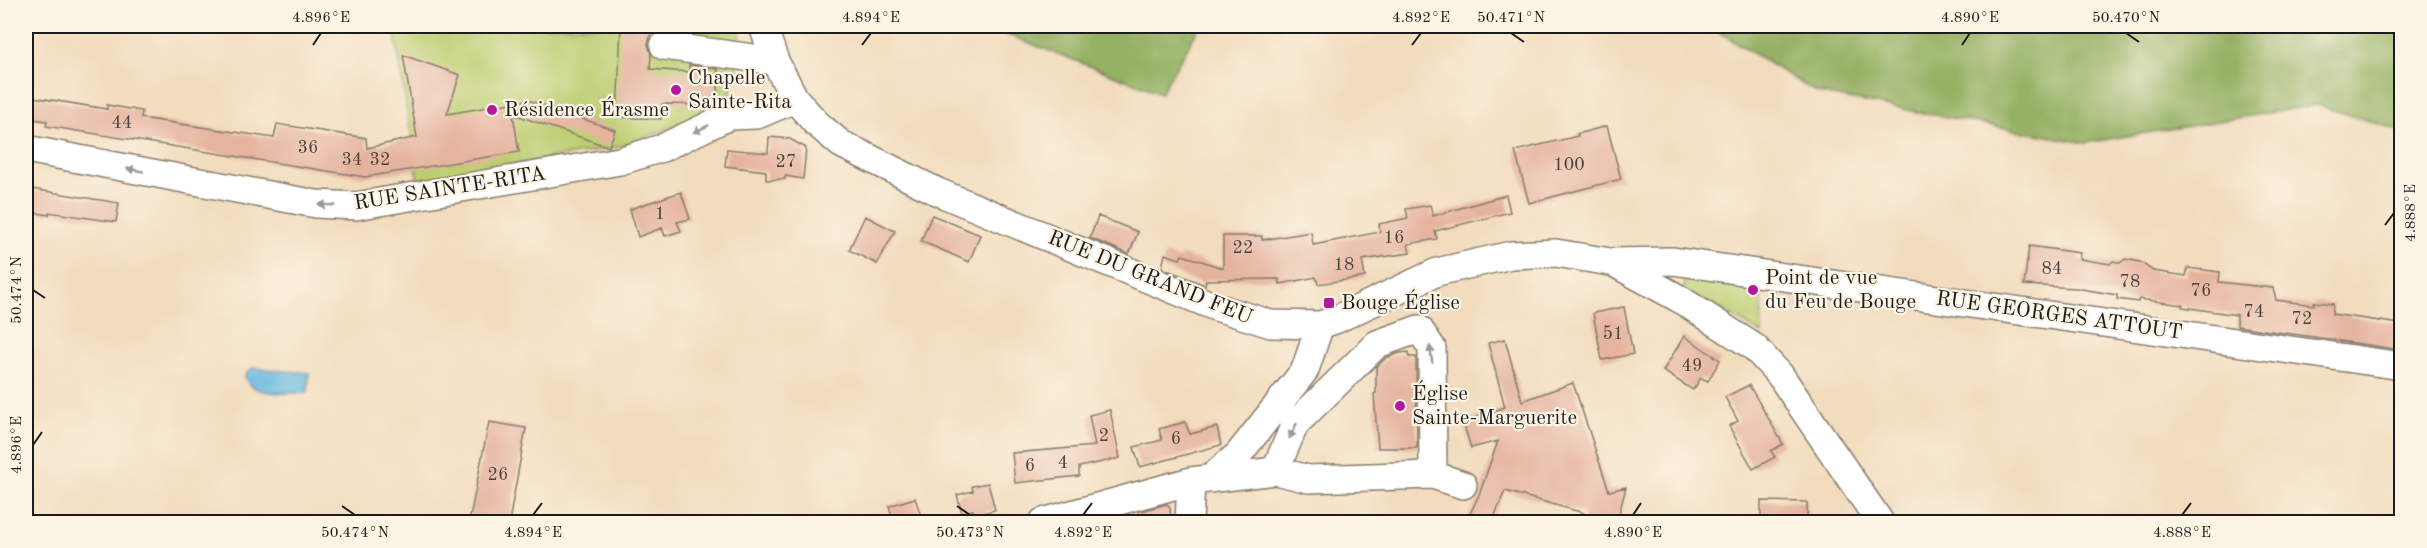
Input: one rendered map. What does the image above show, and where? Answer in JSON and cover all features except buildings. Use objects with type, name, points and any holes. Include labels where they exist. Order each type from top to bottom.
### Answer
[{"type":"street","name":"RUE DU GRAND FEU","points":[[763,26],[775,61],[795,99],[816,123],[841,144],[938,192],[1213,306],[1271,324],[1320,325],[1437,272],[1511,255],[1556,253],[1610,262]]},
{"type":"street","points":[[680,40],[775,61]]},
{"type":"street","name":"RUE SAINTE-RITA","points":[[26,149],[316,204],[356,206],[620,161],[662,148],[729,116],[758,115],[795,99]]},
{"type":"street","name":"RUE GEORGES ATTOUT","points":[[1610,262],[1673,261],[2402,366]]},
{"type":"street","points":[[1610,262],[1626,268],[1678,298],[1754,347],[1780,375],[1880,522]]},
{"type":"street","points":[[1189,522],[1201,479],[1238,455],[1305,370],[1320,325]]},
{"type":"street","points":[[1275,471],[1295,424],[1377,344],[1419,329],[1432,348],[1434,475]]},
{"type":"street","points":[[1043,522],[1201,479],[1275,471],[1309,479],[1434,475],[1463,485]]},
{"type":"green space","points":[[394,26],[738,26],[743,46],[727,107],[618,147],[418,181]]},
{"type":"green space","points":[[984,26],[1200,26],[1161,93]]},
{"type":"green space","points":[[1709,26],[2401,26],[2401,131],[2317,105],[2085,143],[1817,93]]},
{"type":"green space","points":[[1686,274],[1761,286],[1762,334],[1714,305],[1683,292]]},
{"type":"water","points":[[252,368],[309,373],[308,393],[270,392],[253,387],[247,382],[245,375]]},
{"type":"place","name":"Chapelle Sainte-Rita","points":[[676,90]]},
{"type":"place","name":"Résidence Érasme","points":[[492,110]]},
{"type":"place","name":"Point de vue du Feu de Bouge","points":[[1753,290]]},
{"type":"place","name":"Bouge Église","points":[[1329,303]]},
{"type":"place","name":"Église Sainte-Marguerite","points":[[1400,406]]}]
